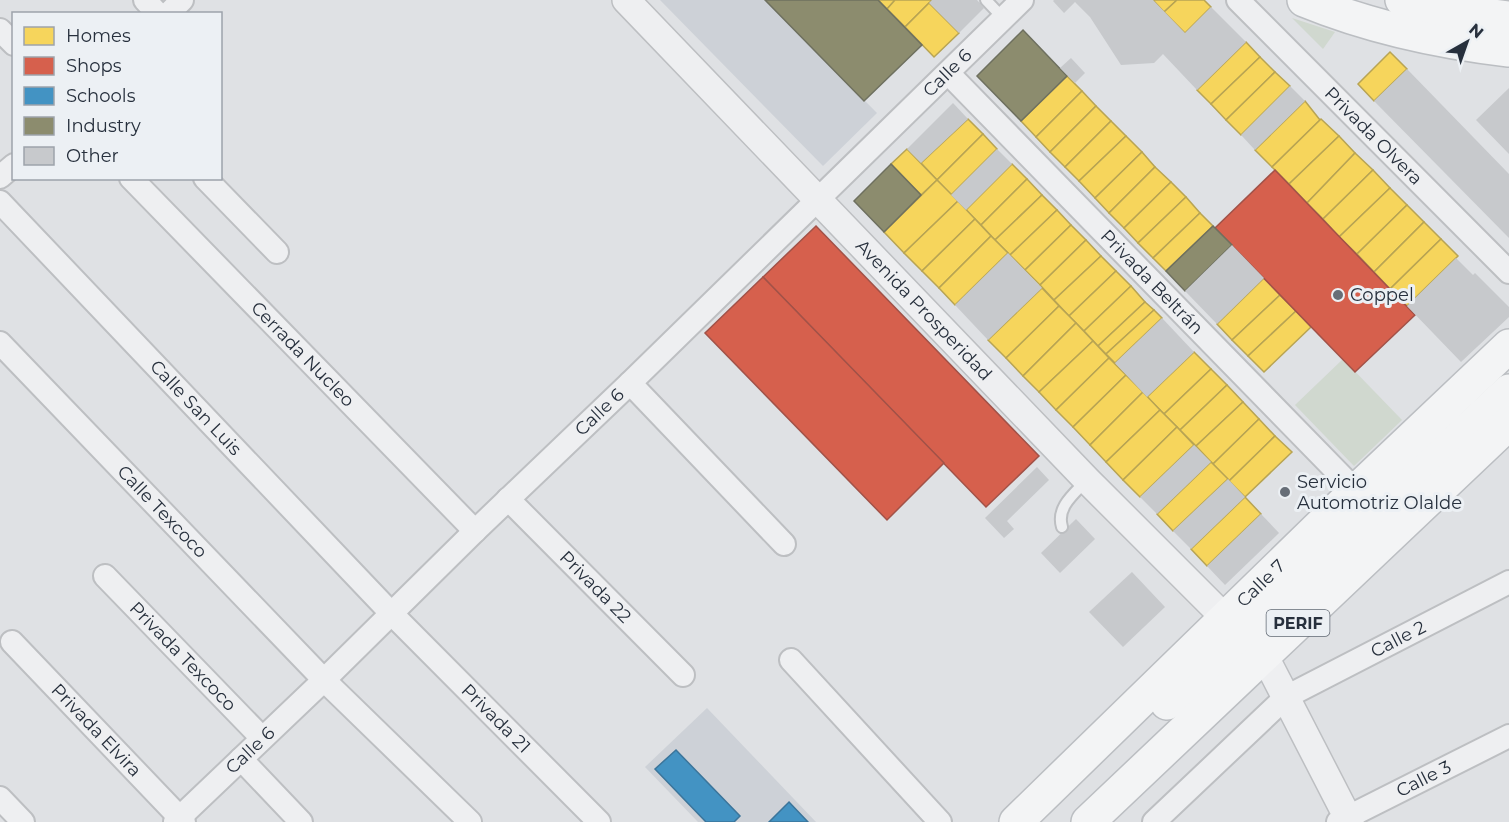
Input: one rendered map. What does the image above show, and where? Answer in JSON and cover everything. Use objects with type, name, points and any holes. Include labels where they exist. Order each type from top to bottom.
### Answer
[{"type":"main road","points":[[1305,0],[1398,31],[1439,40],[1509,50]]},
{"type":"main road","points":[[1402,0],[1451,11],[1509,18]]},
{"type":"main road","name":"Calle 7","points":[[1016,822],[1356,491],[1509,346]]},
{"type":"main road","points":[[1083,756],[1149,718],[1263,621],[1509,391]]},
{"type":"main road","name":"PERIF","points":[[1088,822],[1509,423]]},
{"type":"street","points":[[146,0],[156,12]]},
{"type":"street","points":[[170,12],[182,0]]},
{"type":"street","name":"Avenida Prosperidad","points":[[626,0],[1087,480],[1225,618]]},
{"type":"street","name":"Calle 6","points":[[179,821],[1022,0]]},
{"type":"street","name":"Privada Olvera","points":[[1238,0],[1509,272]]},
{"type":"street","points":[[0,30],[12,42]]},
{"type":"street","name":"Privada Beltrán","points":[[948,73],[1356,491]]},
{"type":"street","points":[[0,177],[12,167]]},
{"type":"street","name":"Cerrada Nucleo","points":[[133,180],[475,531]]},
{"type":"street","points":[[207,180],[277,252]]},
{"type":"street","name":"Calle San Luis","points":[[0,202],[391,613]]},
{"type":"street","name":"Calle Texcoco","points":[[0,344],[324,680],[470,822]]},
{"type":"street","points":[[630,384],[784,544]]},
{"type":"street","name":"Privada 22","points":[[508,499],[683,675]]},
{"type":"street","name":"Privada Texcoco","points":[[105,576],[262,738]]},
{"type":"street","name":"Calle 2","points":[[1154,822],[1286,698],[1509,582]]},
{"type":"street","name":"Privada 21","points":[[391,613],[599,822]]},
{"type":"street","name":"Privada Elvira","points":[[12,642],[179,821]]},
{"type":"street","points":[[1264,656],[1345,820]]},
{"type":"street","points":[[791,660],[940,822]]},
{"type":"street","name":"Calle 3","points":[[1345,820],[1509,736]]},
{"type":"street","points":[[241,759],[301,822]]},
{"type":"street","points":[[0,798],[23,822]]},
{"type":"lane","points":[[986,0],[1003,18]]},
{"type":"lane","points":[[1062,527],[1059,519],[1061,511],[1087,480]]},
{"type":"shaded area","points":[[660,0],[765,0],[877,113],[823,166]]},
{"type":"shaded area","points":[[1292,18],[1335,32],[1323,49]]},
{"type":"shaded area","points":[[1343,359],[1402,420],[1354,466],[1295,405]]},
{"type":"shaded area","points":[[707,708],[816,822],[698,822],[645,767]]},
{"type":"building: Homes","points":[[878,0],[895,0],[887,9]]},
{"type":"building: Homes","points":[[895,0],[932,0],[905,27],[887,9]]},
{"type":"building: Homes","points":[[1153,0],[1177,0],[1164,12]]},
{"type":"building: Homes","points":[[1177,0],[1204,0],[1211,7],[1185,33],[1164,12]]},
{"type":"building: Homes","points":[[929,3],[959,33],[934,57],[905,27]]},
{"type":"building: Homes","points":[[1246,42],[1260,57],[1211,104],[1197,90]]},
{"type":"building: Homes","points":[[1390,52],[1407,69],[1374,101],[1358,84]]},
{"type":"building: Homes","points":[[1260,57],[1275,72],[1226,120],[1211,104]]},
{"type":"building: Homes","points":[[1275,72],[1290,86],[1241,135],[1226,120]]},
{"type":"building: Homes","points":[[1067,76],[1082,91],[1036,137],[1021,121]]},
{"type":"building: Homes","points":[[1082,91],[1096,106],[1050,152],[1036,137]]},
{"type":"building: Homes","points":[[1305,101],[1320,120],[1272,167],[1255,150]]},
{"type":"building: Homes","points":[[1096,106],[1111,121],[1065,167],[1050,152]]},
{"type":"building: Homes","points":[[968,119],[983,134],[937,180],[921,163]]},
{"type":"building: Homes","points":[[1321,119],[1339,136],[1289,184],[1272,167]]},
{"type":"building: Homes","points":[[1111,121],[1126,136],[1079,181],[1065,167]]},
{"type":"building: Homes","points":[[983,134],[997,149],[951,195],[937,180]]},
{"type":"building: Homes","points":[[1126,136],[1142,152],[1095,198],[1079,181]]},
{"type":"building: Homes","points":[[1339,136],[1355,153],[1307,203],[1289,184]]},
{"type":"building: Homes","points":[[907,149],[937,180],[921,195],[891,164]]},
{"type":"building: Homes","points":[[1142,152],[1155,167],[1109,213],[1095,198]]},
{"type":"building: Homes","points":[[1355,153],[1373,170],[1323,219],[1307,203]]},
{"type":"building: Homes","points":[[1012,164],[1027,179],[981,225],[966,210]]},
{"type":"building: Homes","points":[[1155,167],[1171,182],[1124,228],[1109,213]]},
{"type":"building: Homes","points":[[1373,170],[1390,188],[1339,237],[1323,219]]},
{"type":"building: Homes","points":[[1027,179],[1042,195],[995,240],[981,225]]},
{"type":"building: Homes","points":[[937,180],[958,201],[904,253],[884,232]]},
{"type":"building: Homes","points":[[1171,182],[1186,197],[1138,243],[1124,228]]},
{"type":"building: Homes","points":[[1390,188],[1407,205],[1357,254],[1339,237]]},
{"type":"building: Homes","points":[[1042,195],[1057,210],[1010,255],[995,240]]},
{"type":"building: Homes","points":[[1186,197],[1200,213],[1153,258],[1138,243]]},
{"type":"building: Homes","points":[[958,201],[975,219],[922,271],[904,253]]},
{"type":"building: Homes","points":[[1407,205],[1424,222],[1374,272],[1357,254]]},
{"type":"building: Homes","points":[[1057,210],[1071,225],[1025,270],[1010,255]]},
{"type":"building: Homes","points":[[1200,213],[1213,226],[1166,271],[1153,258]]},
{"type":"building: Homes","points":[[975,219],[991,236],[939,288],[922,271]]},
{"type":"building: Homes","points":[[1424,222],[1441,239],[1390,289],[1374,272]]},
{"type":"building: Homes","points":[[1071,225],[1086,240],[1040,285],[1025,270]]},
{"type":"building: Homes","points":[[991,236],[1008,253],[955,305],[939,288]]},
{"type":"building: Homes","points":[[1441,239],[1458,256],[1407,306],[1390,289]]},
{"type":"building: Homes","points":[[1086,240],[1101,256],[1054,300],[1040,285]]},
{"type":"building: Homes","points":[[1101,256],[1116,271],[1069,316],[1054,300]]},
{"type":"building: Homes","points":[[1116,271],[1131,286],[1084,331],[1069,316]]},
{"type":"building: Homes","points":[[1264,278],[1280,295],[1232,340],[1217,324]]},
{"type":"building: Homes","points":[[1131,286],[1145,302],[1098,346],[1084,331]]},
{"type":"building: Homes","points":[[1042,288],[1059,306],[1006,358],[988,340]]},
{"type":"building: Homes","points":[[1280,295],[1296,311],[1248,356],[1232,340]]},
{"type":"building: Homes","points":[[1145,302],[1154,310],[1106,354],[1098,346]]},
{"type":"building: Homes","points":[[1059,306],[1076,323],[1023,376],[1006,358]]},
{"type":"building: Homes","points":[[1154,310],[1162,318],[1115,363],[1106,354]]},
{"type":"building: Homes","points":[[1296,311],[1311,327],[1264,372],[1248,356]]},
{"type":"building: Homes","points":[[1076,323],[1093,341],[1039,392],[1023,376]]},
{"type":"building: Homes","points":[[1093,341],[1109,358],[1056,410],[1039,392]]},
{"type":"building: Homes","points":[[1194,352],[1211,369],[1164,414],[1147,397]]},
{"type":"building: Homes","points":[[1109,358],[1126,375],[1073,427],[1056,410]]},
{"type":"building: Homes","points":[[1211,369],[1227,385],[1180,430],[1164,414]]},
{"type":"building: Homes","points":[[1126,375],[1143,392],[1090,445],[1073,427]]},
{"type":"building: Homes","points":[[1227,385],[1243,402],[1196,446],[1180,430]]},
{"type":"building: Homes","points":[[1143,392],[1160,410],[1106,462],[1090,445]]},
{"type":"building: Homes","points":[[1243,402],[1259,419],[1213,464],[1196,446]]},
{"type":"building: Homes","points":[[1160,410],[1177,427],[1123,480],[1106,462]]},
{"type":"building: Homes","points":[[1259,419],[1275,436],[1229,481],[1213,464]]},
{"type":"building: Homes","points":[[1177,427],[1194,445],[1140,497],[1123,480]]},
{"type":"building: Homes","points":[[1275,436],[1292,452],[1245,497],[1229,481]]},
{"type":"building: Homes","points":[[1211,462],[1228,479],[1173,531],[1157,514]]},
{"type":"building: Homes","points":[[1245,497],[1261,514],[1207,566],[1191,549]]},
{"type":"building: Shops","points":[[1275,170],[1415,315],[1355,372],[1215,228]]},
{"type":"building: Shops","points":[[816,226],[1039,456],[986,507],[763,277]]},
{"type":"building: Shops","points":[[763,277],[944,463],[887,520],[705,333]]},
{"type":"building: Schools","points":[[676,750],[740,816],[734,822],[706,822],[655,769]]},
{"type":"building: Schools","points":[[789,802],[808,822],[769,822]]},
{"type":"building: Industry","points":[[765,0],[878,0],[922,45],[864,101]]},
{"type":"building: Industry","points":[[1023,30],[1067,76],[1021,121],[977,76]]},
{"type":"building: Industry","points":[[891,164],[921,195],[884,232],[854,201]]},
{"type":"building: Industry","points":[[1213,226],[1232,245],[1185,291],[1166,271]]},
{"type":"building: Other","points":[[932,0],[977,0],[984,8],[959,33],[929,3]]},
{"type":"building: Other","points":[[1054,0],[1153,0],[1185,33],[1211,7],[1246,42],[1197,90],[1163,54],[1154,63],[1121,65],[1090,17],[1075,2],[1064,13]]},
{"type":"building: Other","points":[[1071,58],[1085,73],[1075,83],[1060,68]]},
{"type":"building: Other","points":[[1407,69],[1509,174],[1509,238],[1374,101]]},
{"type":"building: Other","points":[[1290,86],[1305,101],[1255,150],[1241,135]]},
{"type":"building: Other","points":[[1509,88],[1509,154],[1476,120]]},
{"type":"building: Other","points":[[953,103],[968,119],[921,163],[907,149]]},
{"type":"building: Other","points":[[997,149],[1012,164],[966,210],[951,195]]},
{"type":"building: Other","points":[[1232,245],[1264,278],[1217,324],[1185,291]]},
{"type":"building: Other","points":[[1008,253],[1042,288],[988,340],[955,305]]},
{"type":"building: Other","points":[[1456,258],[1473,275],[1475,273],[1509,307],[1509,317],[1461,362],[1407,306]]},
{"type":"building: Other","points":[[1162,318],[1194,352],[1147,397],[1115,363]]},
{"type":"building: Other","points":[[1194,445],[1211,462],[1157,514],[1140,497]]},
{"type":"building: Other","points":[[1037,467],[1049,480],[1007,521],[1014,529],[1004,538],[985,518]]},
{"type":"building: Other","points":[[1228,479],[1245,497],[1191,549],[1173,531]]},
{"type":"building: Other","points":[[1261,514],[1279,533],[1225,585],[1207,566]]},
{"type":"building: Other","points":[[1076,519],[1095,539],[1060,573],[1041,553]]},
{"type":"building: Other","points":[[1132,572],[1165,607],[1123,647],[1089,612]]},
{"type":"place","name":"Coppel","points":[[1338,295]]},
{"type":"place","name":"Servicio Automotriz Olalde","points":[[1285,492]]}]
